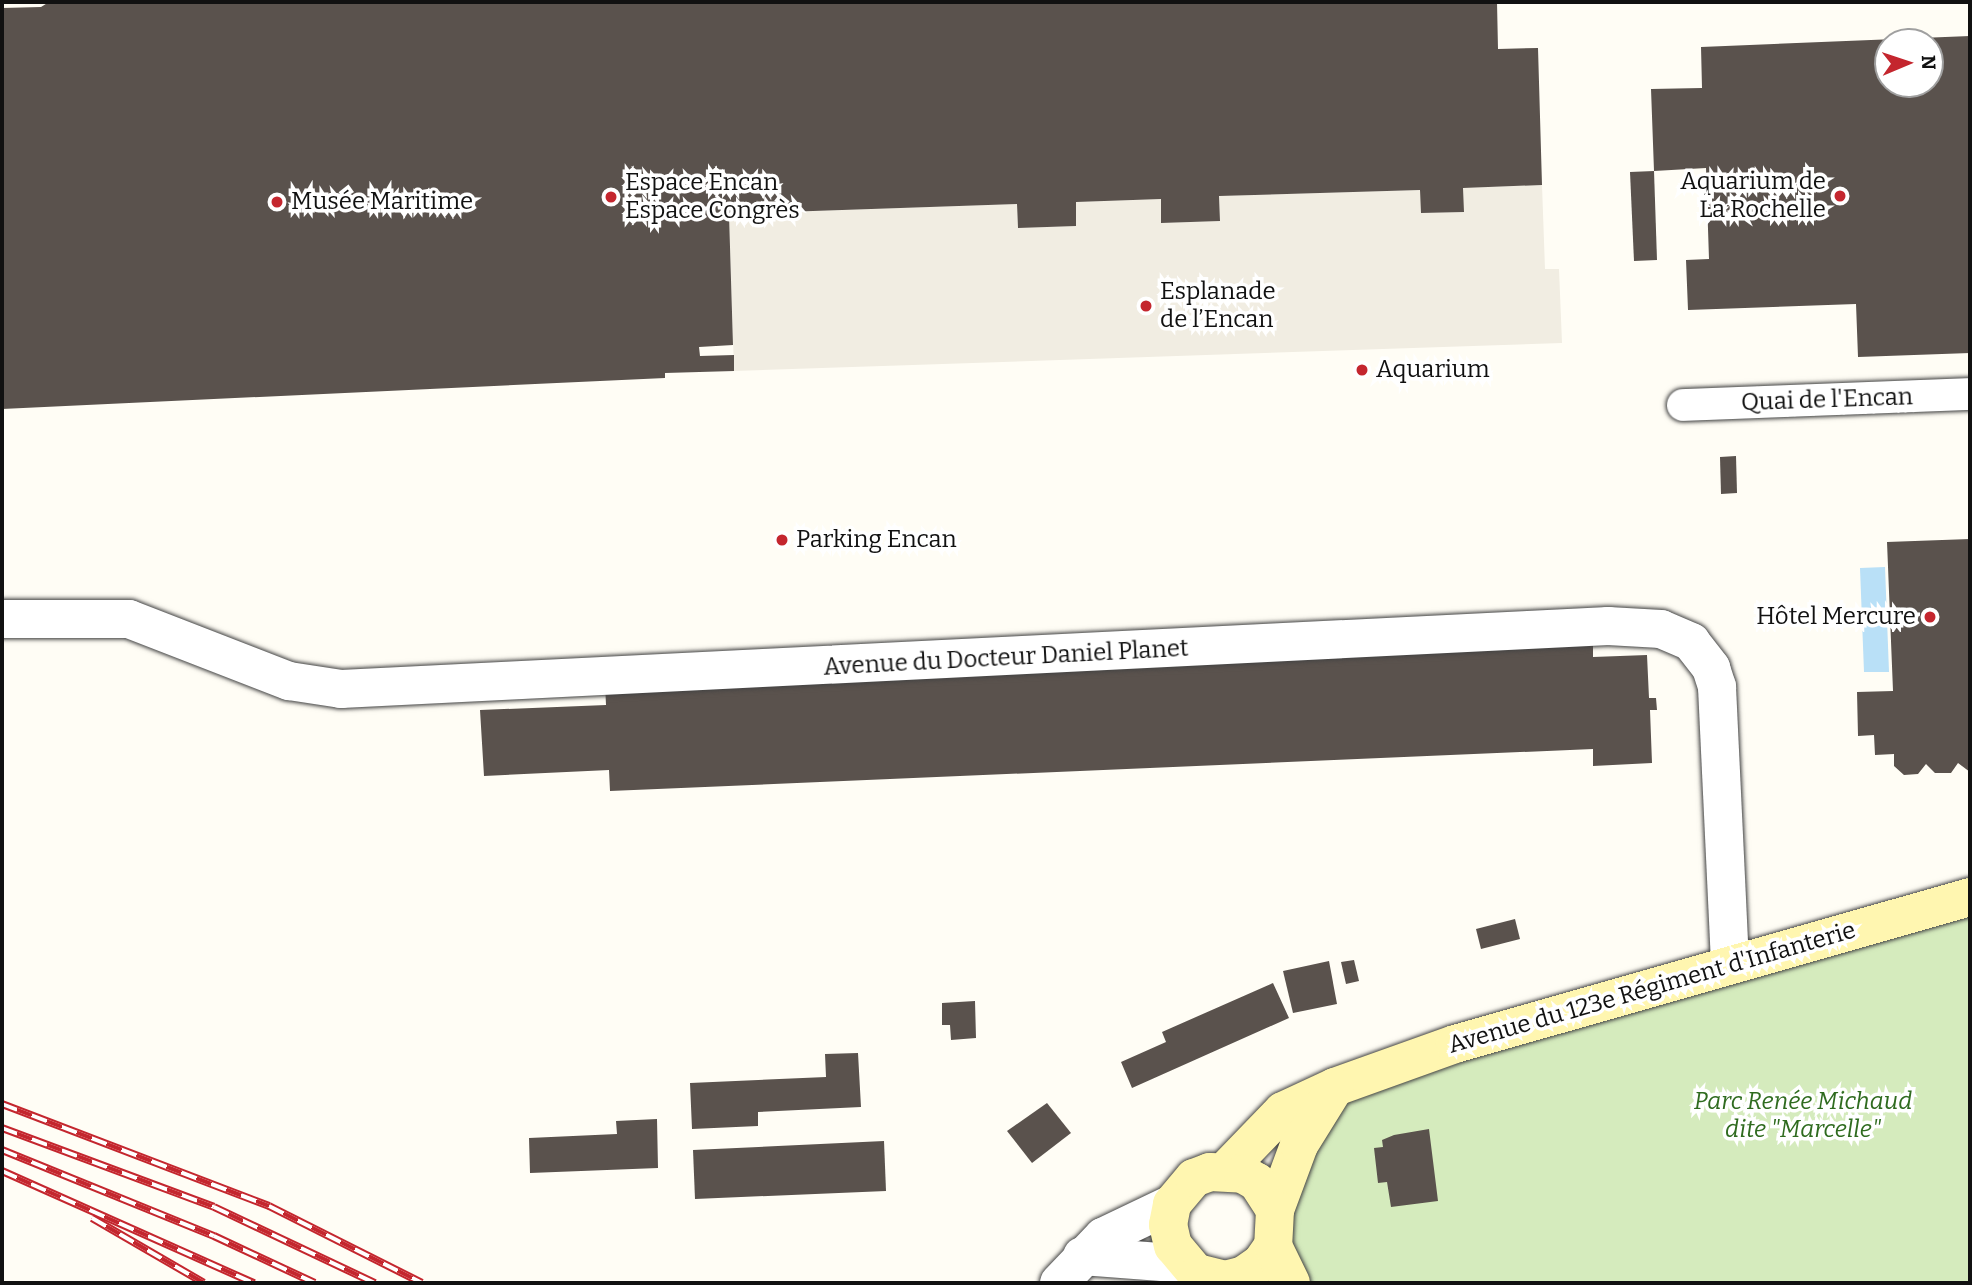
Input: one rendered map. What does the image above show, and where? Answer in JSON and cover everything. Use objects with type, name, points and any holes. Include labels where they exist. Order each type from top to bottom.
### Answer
[{"type":"main road","name":"Avenue du 123e Régiment d'Infanterie","points":[[1226,1170],[1283,1111],[1335,1087],[1455,1044],[1730,963],[1970,897]]},
{"type":"main road","points":[[1291,1283],[1274,1228],[1257,1182],[1226,1170],[1194,1178],[1172,1204],[1168,1225],[1172,1246],[1185,1264],[1210,1278],[1227,1282],[1261,1264],[1274,1228],[1298,1145],[1335,1087]]},
{"type":"street","name":"Quai de l'Encan","points":[[1683,405],[1970,394]]},
{"type":"street","name":"Avenue du Docteur Daniel Planet","points":[[2,619],[129,619],[289,681],[341,689],[1608,626],[1661,629],[1691,642],[1710,668],[1717,687],[1730,963]]},
{"type":"street","points":[[1070,1269],[1103,1237],[1172,1204]]},
{"type":"street","points":[[1070,1269],[1185,1264]]},
{"type":"green space","name":"Parc Renée Michaud dite \"Marcelle\"","points":[[1970,897],[1970,1283],[1291,1283],[1275,1238],[1335,1087]]},
{"type":"shaded area","name":"Esplanade de l’Encan","points":[[1542,185],[1545,269],[1559,269],[1562,343],[734,371],[729,214],[1017,204],[1018,228],[1076,226],[1076,202],[1161,199],[1162,223],[1220,221],[1219,196],[1420,190],[1422,213],[1463,212],[1463,188]]},
{"type":"water","points":[[1885,567],[1889,672],[1864,672],[1860,568]]},
{"type":"building","name":"Espace Encan Espace Congrès","points":[[49,2],[1497,2],[1498,49],[1538,48],[1542,185],[1463,188],[1464,212],[1421,213],[1420,190],[1219,196],[1220,221],[1161,223],[1161,199],[1076,202],[1076,226],[1018,228],[1017,204],[729,214],[733,345],[699,347],[700,356],[734,355],[734,371],[665,373],[665,378],[2,409],[2,8],[41,7]]},
{"type":"building","name":"Aquarium de La Rochelle","points":[[1970,36],[1970,353],[1858,357],[1856,304],[1688,310],[1686,260],[1709,259],[1706,168],[1654,171],[1651,89],[1702,88],[1701,47],[1874,40],[1874,98],[1944,98],[1944,37]]},
{"type":"building","points":[[1654,171],[1657,260],[1634,261],[1630,172]]},
{"type":"building","points":[[1736,456],[1737,493],[1721,494],[1720,457]]},
{"type":"building","name":"Hôtel Mercure","points":[[1970,539],[1970,772],[1958,763],[1951,773],[1935,773],[1926,764],[1918,774],[1904,775],[1894,766],[1894,754],[1875,755],[1874,735],[1858,736],[1857,692],[1893,691],[1887,542]]},
{"type":"building","points":[[1593,641],[1593,657],[1647,655],[1649,698],[1656,698],[1657,710],[1650,710],[1652,763],[1593,766],[1593,749],[610,791],[609,770],[484,776],[480,710],[606,705],[605,684]]},
{"type":"building","points":[[1515,919],[1520,939],[1481,949],[1476,929]]},
{"type":"building","points":[[1354,960],[1359,981],[1346,984],[1341,962]]},
{"type":"building","points":[[1329,961],[1337,1004],[1293,1013],[1283,971]]},
{"type":"building","points":[[1273,983],[1289,1018],[1132,1088],[1121,1062],[1166,1042],[1162,1032]]},
{"type":"building","points":[[975,1001],[976,1038],[951,1040],[950,1025],[942,1025],[942,1003]]},
{"type":"building","points":[[858,1053],[861,1107],[758,1112],[758,1126],[692,1129],[690,1083],[826,1077],[825,1054]]},
{"type":"building","points":[[1047,1103],[1071,1133],[1032,1163],[1007,1131]]},
{"type":"building","points":[[657,1119],[658,1168],[530,1173],[529,1138],[617,1134],[616,1121]]},
{"type":"building","points":[[1429,1129],[1438,1201],[1391,1207],[1387,1182],[1378,1183],[1374,1148],[1383,1147],[1382,1140],[1394,1135]]},
{"type":"building","points":[[884,1141],[886,1191],[695,1199],[693,1150]]},
{"type":"railway","points":[[2,1104],[269,1206],[422,1283]]},
{"type":"railway","points":[[2,1128],[214,1207],[375,1283]]},
{"type":"railway","points":[[2,1150],[214,1236],[315,1283]]},
{"type":"railway","points":[[2,1171],[254,1283]]},
{"type":"railway","points":[[92,1218],[204,1283]]},
{"type":"place","name":"Aquarium de La Rochelle","points":[[1840,196]]},
{"type":"place","name":"Espace Encan Espace Congrès","points":[[611,197]]},
{"type":"place","name":"Musée Maritime","points":[[277,202]]},
{"type":"place","name":"Esplanade de l’Encan","points":[[1146,306]]},
{"type":"place","name":"Aquarium","points":[[1362,370]]},
{"type":"place","name":"Parking Encan","points":[[782,540]]},
{"type":"place","name":"Hôtel Mercure","points":[[1930,617]]}]
